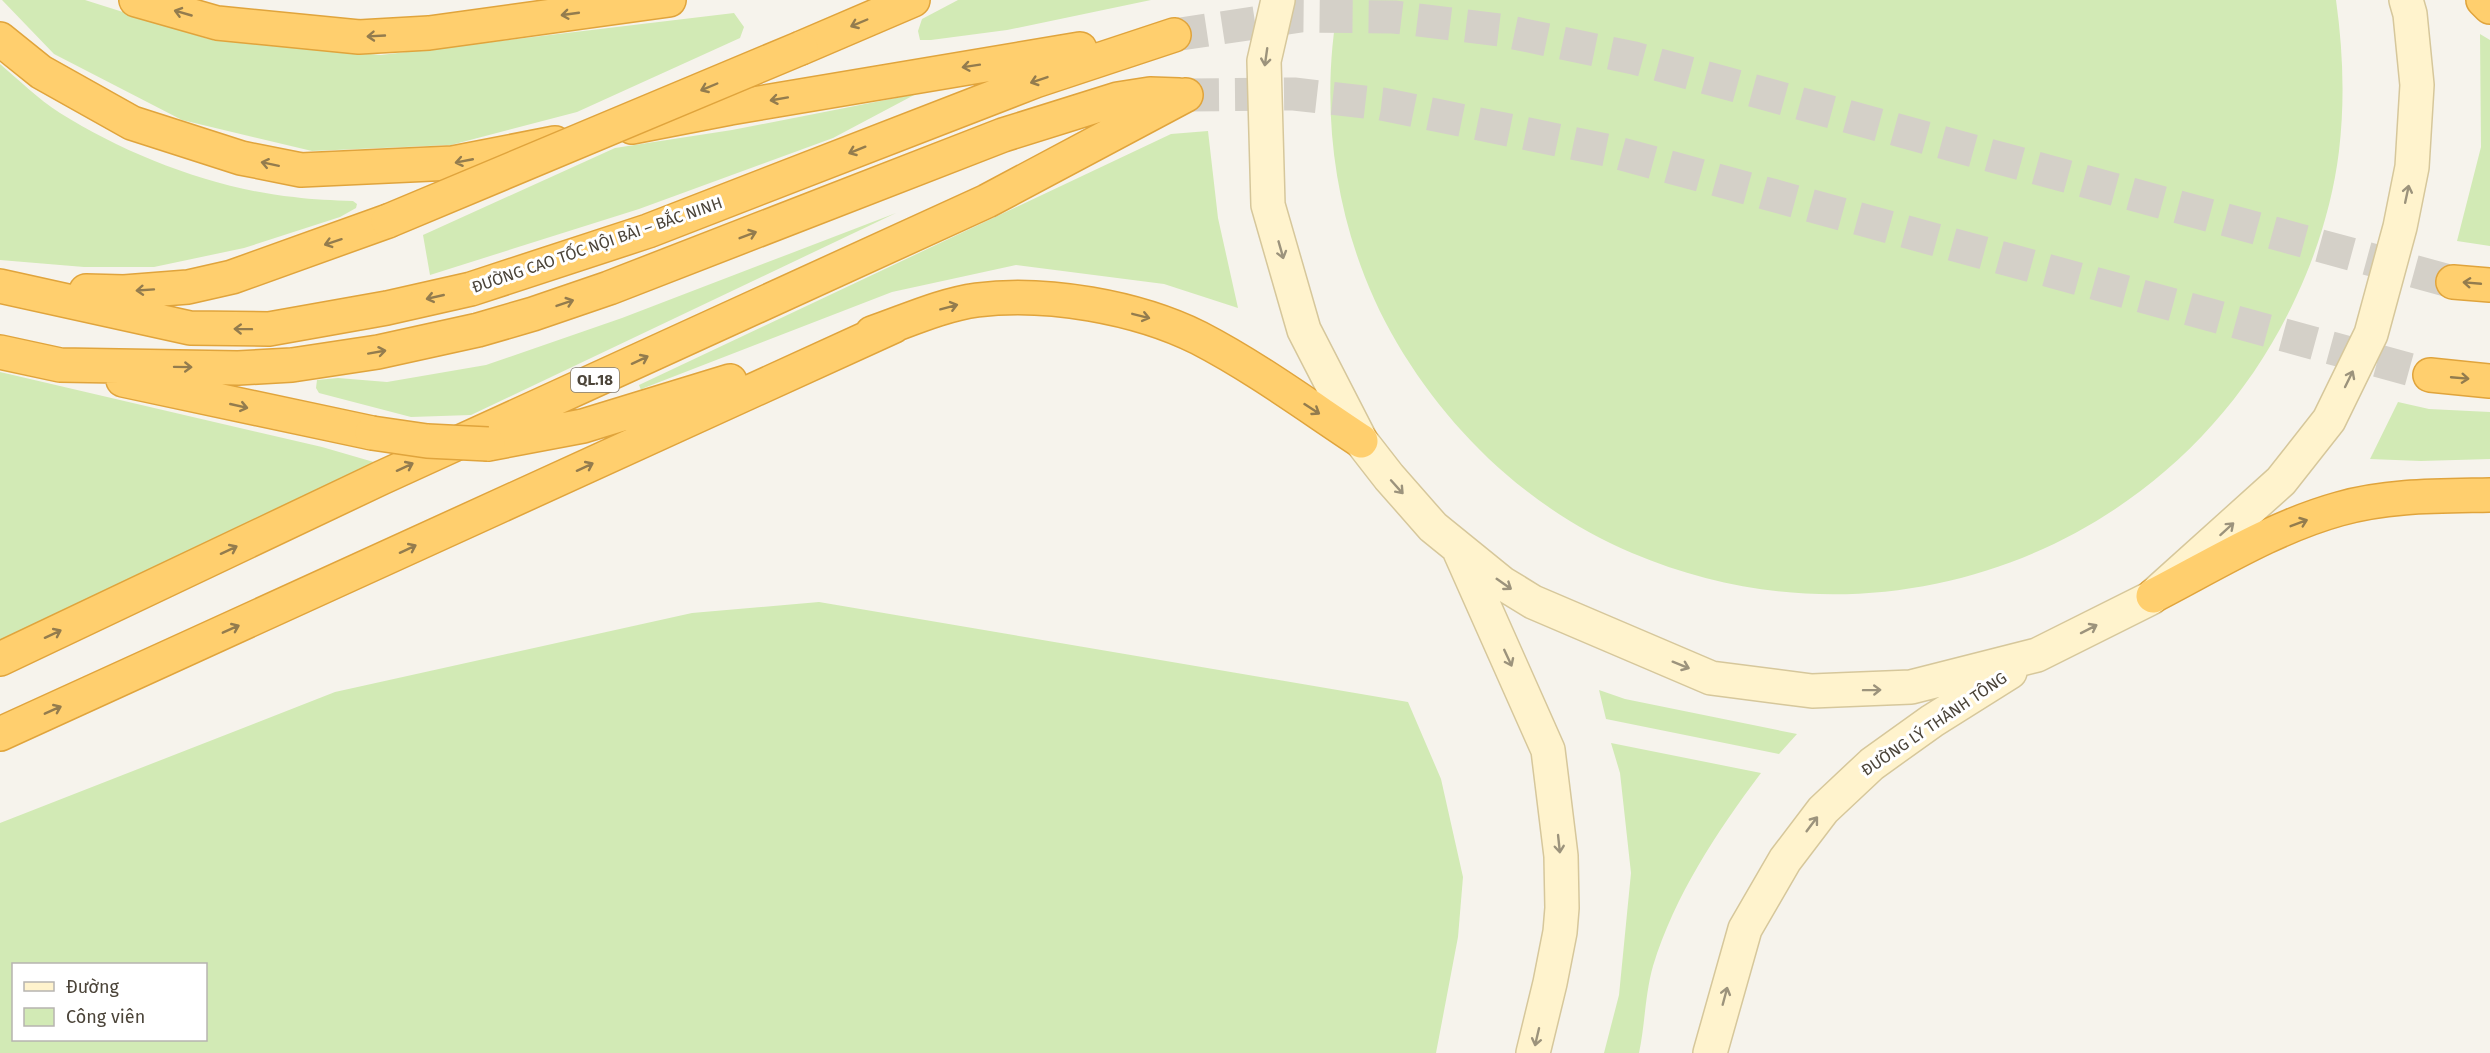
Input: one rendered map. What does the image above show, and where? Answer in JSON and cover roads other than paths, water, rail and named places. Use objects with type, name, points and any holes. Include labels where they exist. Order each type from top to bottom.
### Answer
[{"type":"highway","points":[[136,0],[217,23],[359,37],[429,33],[669,0]]},
{"type":"highway","points":[[0,278],[82,291],[124,292],[188,287],[232,277],[388,221],[913,0]]},
{"type":"highway","points":[[2483,0],[2490,7]]},
{"type":"highway","name":"ĐƯỜNG CAO TỐC NỘI BÀI – BẮC NINH","points":[[0,39],[41,72],[132,123],[242,158],[301,170],[453,163],[730,108],[968,66],[1174,35],[1035,81],[648,231],[471,289],[387,309],[269,330],[190,328],[0,286]]},
{"type":"highway","name":"QL.18","points":[[0,659],[381,478],[987,201],[1186,95],[1150,94],[1118,99],[1003,135],[609,288],[478,330],[378,352],[292,365],[238,368],[60,365]]},
{"type":"highway","points":[[2453,282],[2490,285]]},
{"type":"highway","points":[[0,352],[284,416],[372,433],[427,441],[488,444],[583,426],[692,394],[944,308],[975,300],[1022,296],[1077,302],[1149,318],[1198,338],[1361,441]]},
{"type":"highway","points":[[0,734],[894,326]]},
{"type":"highway","points":[[2430,375],[2490,381]]},
{"type":"highway","points":[[2152,596],[2294,524],[2341,508],[2416,496],[2490,495]]},
{"type":"main road","points":[[1278,0],[1264,61],[1268,205],[1304,330],[1361,441],[1433,527],[1502,583],[1533,602],[1711,678],[1812,691],[1893,690],[2037,655],[2152,596],[2281,481],[2330,420],[2371,334],[2400,227],[2412,167],[2417,85],[2410,14],[2406,0]]},
{"type":"main road","points":[[1458,548],[1548,750],[1561,856],[1562,908],[1550,983],[1533,1053]]},
{"type":"main road","name":"ĐƯỜNG LÝ THÁNH TÔNG","points":[[1710,1053],[1734,961],[1745,929],[1785,860],[1823,810],[1872,764],[1932,722],[2037,655]]},
{"type":"tunnel","points":[[1174,35],[1301,16],[1394,17],[1500,30],[1634,58],[2453,282]]},
{"type":"tunnel","points":[[1186,95],[1294,94],[1382,104],[1611,151],[2430,375]]}]
